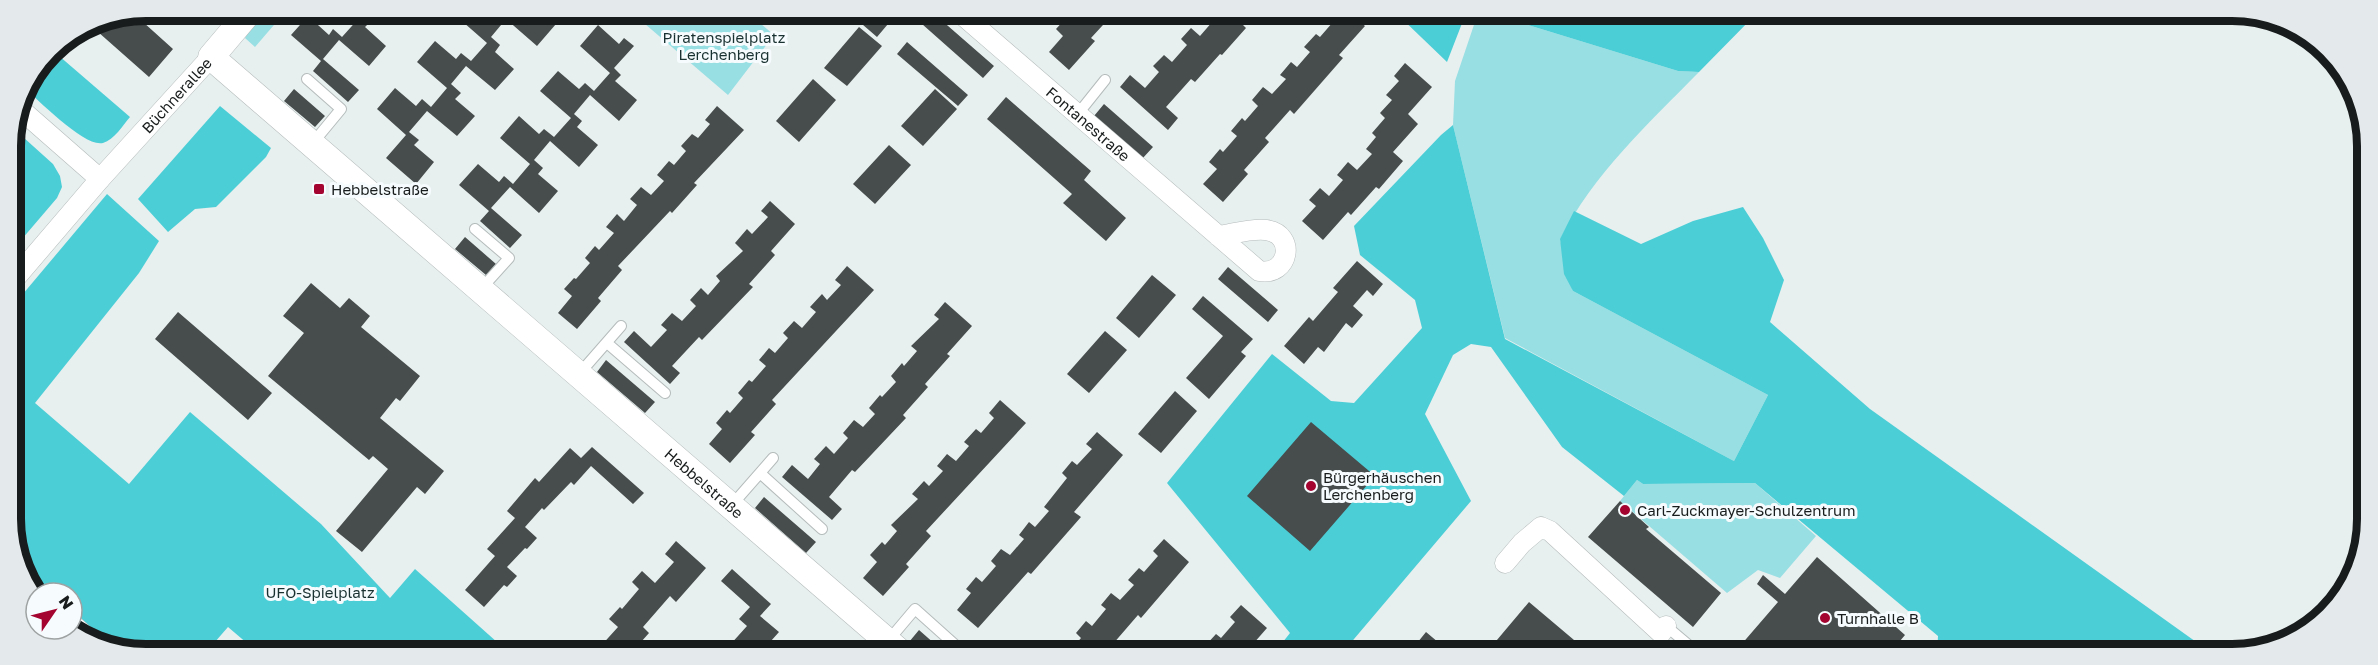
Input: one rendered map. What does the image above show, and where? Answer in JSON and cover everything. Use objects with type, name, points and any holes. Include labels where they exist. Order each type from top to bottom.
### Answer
[{"type":"street","name":"Büchnerallee","points":[[21,271],[100,179],[242,21]]},
{"type":"street","name":"Fontanestraße","points":[[969,21],[1218,236]]},
{"type":"street","name":"Hebbelstraße","points":[[211,57],[892,644]]},
{"type":"street","points":[[25,113],[100,179]]},
{"type":"street","points":[[1505,563],[1522,543],[1541,527],[1550,531],[1661,633],[1666,626]]},
{"type":"lane","points":[[307,80],[341,109],[312,144]]},
{"type":"lane","points":[[1077,115],[1105,80]]},
{"type":"lane","points":[[475,229],[509,258],[481,289]]},
{"type":"lane","points":[[579,374],[621,326]]},
{"type":"lane","points":[[607,343],[664,393]]},
{"type":"lane","points":[[731,506],[772,458]]},
{"type":"lane","points":[[760,473],[822,529]]},
{"type":"lane","points":[[895,644],[915,609],[954,644]]},
{"type":"lane","points":[[1666,626],[1687,644]]},
{"type":"green space","points":[[255,21],[277,21],[255,47],[245,38]]},
{"type":"green space","name":"Piratenspielplatz Lerchenberg","points":[[642,21],[758,21],[774,35],[728,95]]},
{"type":"green space","points":[[1404,21],[1463,21],[1447,62]]},
{"type":"green space","points":[[1475,21],[1515,21],[1678,71],[1699,72],[1605,171],[1573,216],[1560,240],[1573,291],[1768,395],[1734,461],[1505,338],[1453,125],[1455,81]]},
{"type":"green space","points":[[1515,21],[1749,21],[1699,72],[1678,71]]},
{"type":"green space","points":[[59,56],[130,117],[115,136],[103,143],[95,143],[85,138],[62,122],[32,95],[42,76]]},
{"type":"green space","points":[[220,106],[271,148],[266,157],[216,207],[195,209],[168,232],[138,199]]},
{"type":"green space","points":[[1453,125],[1505,339],[1734,461],[1768,395],[1573,291],[1564,274],[1560,239],[1574,211],[1641,244],[1693,221],[1743,207],[1763,238],[1784,280],[1770,322],[1870,409],[2199,644],[1938,644],[1938,636],[1755,483],[1643,484],[1637,480],[1624,496],[1562,447],[1491,347],[1471,344],[1453,355],[1425,414],[1471,501],[1350,644],[1281,644],[1290,633],[1167,483],[1272,354],[1331,401],[1354,403],[1422,328],[1415,300],[1360,255],[1354,226]]},
{"type":"green space","points":[[21,135],[53,164],[60,176],[62,187],[57,198],[21,240]]},
{"type":"green space","name":"UFO-Spielplatz","points":[[107,194],[159,241],[139,273],[35,403],[129,484],[190,412],[321,524],[390,598],[415,569],[499,644],[248,644],[228,627],[213,644],[146,644],[113,640],[98,635],[84,625],[84,581],[37,581],[30,567],[23,544],[21,296]]},
{"type":"green space","points":[[1637,480],[1643,484],[1755,483],[1816,536],[1780,578],[1758,570],[1727,593],[1620,501]]},
{"type":"building","points":[[142,21],[173,49],[149,77],[97,31],[113,25]]},
{"type":"building","points":[[304,21],[314,21],[329,35],[333,29],[342,37],[356,21],[371,21],[365,27],[386,46],[369,66],[339,40],[323,59],[359,90],[348,102],[313,71],[321,61],[291,35]]},
{"type":"building","points":[[462,21],[504,21],[491,37],[500,45],[495,52],[514,69],[495,90],[466,66],[451,84],[461,93],[455,99],[475,116],[457,136],[427,111],[409,132],[419,140],[414,145],[434,162],[416,184],[386,158],[406,135],[377,109],[395,88],[416,106],[422,99],[431,107],[447,88],[417,62],[435,41],[456,59],[461,53],[471,61],[487,43]]},
{"type":"building","points":[[508,21],[553,21],[556,24],[537,46]]},
{"type":"building","points":[[858,21],[884,21],[888,24],[877,37]]},
{"type":"building","points":[[924,21],[942,21],[994,66],[983,78],[922,24]]},
{"type":"building","points":[[983,21],[994,21],[989,26]]},
{"type":"building","points":[[1063,21],[1107,21],[1091,38],[1095,41],[1069,70],[1049,52],[1063,36],[1056,29]]},
{"type":"building","points":[[1213,21],[1246,21],[1243,25],[1246,28],[1222,55],[1220,54],[1195,82],[1191,79],[1166,107],[1178,118],[1168,130],[1120,87],[1130,75],[1145,88],[1159,72],[1153,66],[1164,55],[1172,62],[1187,45],[1181,39],[1191,28],[1200,36]]},
{"type":"building","points":[[1359,21],[1365,26],[1339,55],[1343,58],[1294,114],[1290,110],[1265,138],[1269,142],[1244,170],[1248,174],[1223,202],[1203,184],[1217,169],[1209,162],[1220,149],[1223,152],[1237,136],[1231,131],[1242,118],[1245,121],[1258,106],[1252,100],[1263,87],[1272,94],[1286,79],[1280,75],[1291,62],[1297,67],[1310,52],[1304,47],[1316,34],[1320,37],[1333,22]]},
{"type":"building","points":[[598,25],[619,44],[624,38],[634,46],[614,68],[621,75],[615,81],[637,100],[619,121],[590,95],[574,114],[582,121],[577,127],[598,145],[579,167],[550,141],[534,160],[543,168],[538,174],[558,191],[539,213],[510,187],[491,208],[522,235],[510,248],[480,221],[489,211],[459,185],[478,164],[499,182],[504,176],[513,184],[530,164],[500,138],[519,116],[539,134],[544,129],[554,137],[571,118],[540,91],[558,71],[579,89],[585,83],[594,91],[610,73],[580,46]]},
{"type":"building","points":[[859,27],[882,46],[847,86],[824,68]]},
{"type":"building","points":[[907,42],[968,95],[958,106],[897,54]]},
{"type":"building","points":[[1405,63],[1432,87],[1408,114],[1418,124],[1393,152],[1403,161],[1379,189],[1376,187],[1351,215],[1348,212],[1323,240],[1302,221],[1316,206],[1309,200],[1320,188],[1329,196],[1343,180],[1337,175],[1348,162],[1357,170],[1372,154],[1366,149],[1376,137],[1372,133],[1385,118],[1380,113],[1392,100],[1386,95],[1399,81],[1394,76]]},
{"type":"building","points":[[813,79],[836,100],[799,142],[776,121]]},
{"type":"building","points":[[294,89],[325,116],[315,127],[284,101]]},
{"type":"building","points":[[935,89],[957,109],[923,146],[901,126]]},
{"type":"building","points":[[1006,97],[1091,171],[1084,180],[1126,218],[1106,241],[1063,203],[1072,194],[987,119]]},
{"type":"building","points":[[1104,104],[1153,147],[1142,159],[1094,116]]},
{"type":"building","points":[[717,106],[744,130],[694,183],[697,185],[672,213],[670,211],[618,266],[622,270],[598,298],[601,301],[577,329],[558,313],[572,296],[564,289],[590,263],[585,258],[595,246],[599,250],[614,233],[606,227],[617,214],[624,221],[637,205],[630,199],[641,187],[651,195],[664,181],[657,175],[669,161],[674,165],[686,151],[681,146],[692,134],[698,138],[710,124],[705,120]]},
{"type":"building","points":[[889,145],[911,165],[875,204],[853,184]]},
{"type":"building","points":[[770,201],[795,224],[771,251],[775,255],[749,284],[753,287],[702,340],[699,337],[672,366],[680,373],[670,384],[624,342],[634,331],[651,347],[667,330],[661,325],[672,313],[682,321],[696,306],[690,300],[701,288],[708,295],[720,281],[716,276],[743,251],[735,243],[747,229],[752,234],[768,217],[761,211]]},
{"type":"building","points":[[465,237],[496,264],[486,275],[455,249]]},
{"type":"building","points":[[1357,261],[1383,284],[1373,296],[1367,290],[1353,306],[1363,315],[1352,328],[1346,323],[1324,352],[1318,347],[1304,364],[1284,346],[1309,317],[1313,321],[1338,292],[1333,288]]},
{"type":"building","points":[[847,266],[874,290],[772,400],[776,404],[751,432],[755,435],[730,463],[709,444],[722,429],[716,423],[727,410],[730,413],[743,398],[738,393],[766,366],[759,360],[769,348],[775,353],[788,338],[783,333],[794,321],[802,328],[816,312],[810,307],[822,294],[827,300],[841,285],[835,280]]},
{"type":"building","points":[[1228,267],[1278,310],[1268,322],[1218,279]]},
{"type":"building","points":[[1152,275],[1176,295],[1139,338],[1116,318]]},
{"type":"building","points":[[311,283],[340,308],[349,298],[370,316],[361,327],[420,376],[400,401],[396,398],[380,418],[444,471],[425,494],[417,487],[362,552],[336,531],[388,469],[373,456],[369,460],[268,376],[304,333],[283,316]]},
{"type":"building","points":[[1203,296],[1253,339],[1241,352],[1246,356],[1209,399],[1186,378],[1223,336],[1192,309]]},
{"type":"building","points":[[945,302],[972,326],[925,384],[928,387],[903,415],[906,418],[855,472],[852,470],[829,497],[842,509],[832,520],[782,477],[792,465],[808,479],[820,464],[814,459],[826,446],[834,454],[848,438],[843,433],[854,420],[863,427],[875,414],[869,408],[896,382],[891,376],[902,363],[904,366],[917,351],[911,346],[939,319],[934,315]]},
{"type":"building","points":[[178,312],[272,393],[248,420],[155,339]]},
{"type":"building","points":[[1105,331],[1127,350],[1089,393],[1067,374]]},
{"type":"building","points":[[606,360],[655,402],[645,413],[597,372]]},
{"type":"building","points":[[1175,391],[1197,411],[1161,453],[1138,434]]},
{"type":"building","points":[[1000,400],[1026,423],[926,531],[931,536],[906,564],[909,567],[883,596],[863,578],[877,562],[870,555],[882,542],[885,545],[897,531],[891,525],[918,499],[912,494],[924,481],[929,486],[943,471],[937,466],[947,454],[956,461],[969,446],[964,442],[976,429],[981,433],[994,418],[989,413]]},
{"type":"building","name":"Bürgerhäuschen Lerchenberg","points":[[1311,422],[1375,476],[1310,551],[1247,496]]},
{"type":"building","points":[[1097,432],[1123,455],[1074,512],[1081,517],[1031,574],[1028,572],[978,628],[957,610],[971,593],[966,589],[976,577],[982,582],[996,566],[991,561],[1001,549],[1010,555],[1024,539],[1019,535],[1029,522],[1035,527],[1049,511],[1044,507],[1067,478],[1062,473],[1072,461],[1077,465],[1092,449],[1086,444]]},
{"type":"building","points":[[592,447],[644,493],[633,504],[591,466],[574,485],[571,482],[544,510],[542,508],[525,527],[537,538],[507,567],[517,576],[507,587],[504,585],[484,607],[465,590],[495,556],[487,549],[515,518],[507,511],[535,478],[539,482],[570,448],[581,458]]},
{"type":"building","points":[[764,497],[816,542],[806,553],[755,508]]},
{"type":"building","points":[[1620,501],[1649,527],[1646,529],[1721,593],[1693,627],[1588,537]]},
{"type":"building","points":[[1164,539],[1189,562],[1141,618],[1138,615],[1113,644],[1076,644],[1081,638],[1076,633],[1086,621],[1092,626],[1106,609],[1101,605],[1111,593],[1120,600],[1134,585],[1128,580],[1139,568],[1144,572],[1158,556],[1153,551]]},
{"type":"building","points":[[676,541],[706,568],[676,602],[670,596],[643,627],[649,633],[639,644],[603,644],[618,627],[609,619],[620,607],[622,609],[639,589],[632,582],[642,571],[655,583],[674,562],[665,554]]},
{"type":"building","name":"Turnhalle B","points":[[1817,557],[1905,635],[1897,644],[1742,644],[1778,602],[1757,584],[1763,575],[1785,594]]},
{"type":"building","points":[[732,569],[771,604],[760,616],[779,632],[768,644],[731,644],[747,626],[739,619],[750,607],[721,581]]},
{"type":"building","points":[[1529,602],[1574,640],[1571,644],[1494,644]]},
{"type":"building","points":[[1241,605],[1267,628],[1253,644],[1207,644],[1216,634],[1221,638],[1235,622],[1230,617]]},
{"type":"building","points":[[919,630],[935,644],[911,644],[909,642]]},
{"type":"building","points":[[1426,632],[1440,644],[1416,644]]},
{"type":"place","name":"Hebbelstraße","points":[[319,189]]},
{"type":"place","name":"Bürgerhäuschen Lerchenberg","points":[[1311,486]]},
{"type":"place","name":"Carl-Zuckmayer-Schulzentrum","points":[[1625,510]]},
{"type":"place","name":"Turnhalle B","points":[[1825,618]]}]
